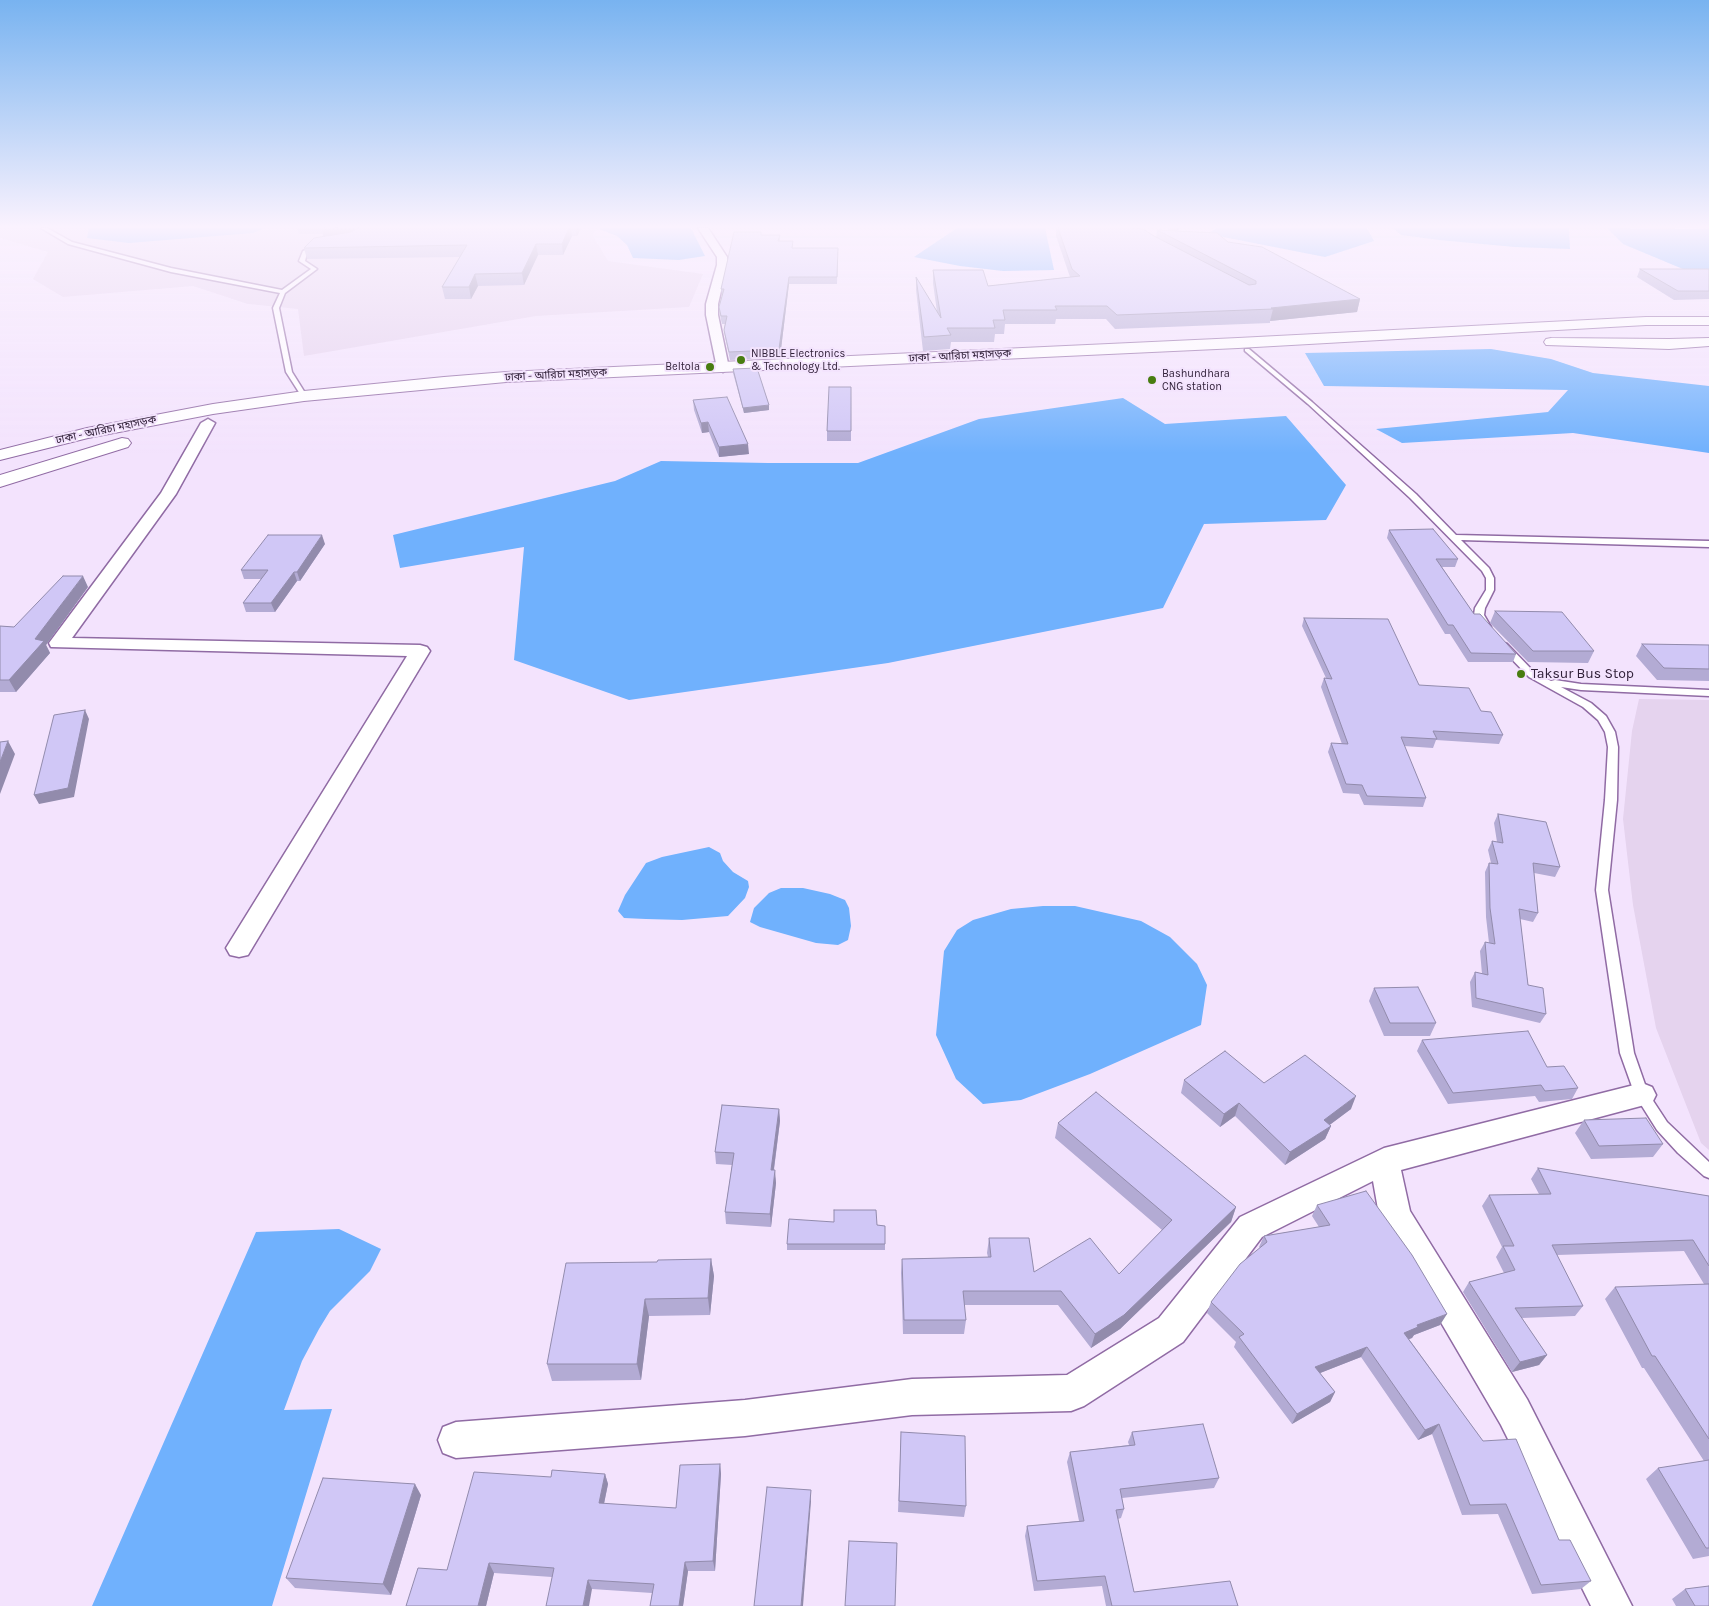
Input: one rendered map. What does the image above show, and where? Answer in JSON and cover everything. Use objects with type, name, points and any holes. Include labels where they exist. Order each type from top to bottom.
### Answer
[{"type":"highway","name":"ঢাকা - আরিচা মহাসড়ক","points":[[0,455],[87,433],[203,419],[304,396],[506,377],[723,368],[1646,321],[1709,321]]},
{"type":"highway","points":[[1556,342],[1629,333],[1617,326],[1584,324]]},
{"type":"highway","points":[[1709,326],[1695,328],[1690,331],[1709,340]]},
{"type":"highway","points":[[0,463],[122,435],[203,419],[437,393],[1460,340],[1669,344],[1709,340]]},
{"type":"highway","name":"ঢাকা - আরিচা মহাসড়ক","points":[[0,442],[66,425],[97,420],[203,419]]},
{"type":"highway","points":[[0,481],[102,448],[203,419]]},
{"type":"street","points":[[712,303],[712,314],[723,368]]},
{"type":"street","points":[[203,419],[168,494],[58,643],[420,651],[239,948]]},
{"type":"street","points":[[456,1440],[745,1418],[912,1397],[1071,1393],[1172,1330],[1251,1227],[1384,1161],[1642,1095]]},
{"type":"street","points":[[1384,1161],[1395,1215],[1514,1412],[1612,1606]]},
{"type":"lane","points":[[278,303],[276,308],[289,372],[304,396]]},
{"type":"lane","points":[[1247,350],[1332,423],[1456,537],[1486,570],[1490,578],[1490,590],[1480,608],[1479,615],[1495,636],[1524,668],[1543,681],[1587,705],[1602,718],[1610,732],[1613,747],[1612,800],[1602,890],[1628,1053],[1642,1095],[1668,1131],[1683,1148],[1709,1171]]},
{"type":"lane","points":[[1456,537],[1709,544]]},
{"type":"lane","points":[[1543,681],[1581,687],[1709,693]]},
{"type":"shaded area","points":[[245,303],[691,303],[689,307],[536,316],[304,356],[298,309]]},
{"type":"shaded area","points":[[1639,699],[1709,700],[1709,1150],[1701,1143],[1656,1028],[1633,905],[1623,819],[1632,731]]},
{"type":"water","points":[[1491,349],[1551,359],[1593,373],[1709,386],[1709,453],[1573,433],[1402,443],[1376,429],[1548,412],[1568,390],[1324,386],[1305,353]]},
{"type":"water","points":[[1123,398],[1165,424],[1286,416],[1346,485],[1326,520],[1204,524],[1163,608],[888,663],[629,700],[514,660],[524,547],[400,568],[393,535],[615,481],[661,461],[858,463],[979,419]]},
{"type":"water","points":[[709,847],[720,853],[723,861],[733,872],[748,881],[749,887],[745,898],[728,916],[682,920],[624,918],[618,911],[625,895],[646,863],[662,857]]},
{"type":"water","points":[[781,888],[803,888],[830,894],[845,900],[849,908],[851,926],[848,940],[838,945],[816,943],[760,927],[750,922],[754,908],[769,893]]},
{"type":"water","points":[[1075,906],[1141,921],[1170,937],[1197,964],[1207,985],[1201,1025],[1090,1074],[1021,1100],[983,1104],[956,1079],[936,1035],[944,951],[957,930],[973,920],[1011,909]]},
{"type":"water","points":[[339,1229],[381,1249],[370,1271],[330,1311],[319,1329],[302,1361],[284,1410],[332,1409],[272,1606],[92,1606],[256,1232]]},
{"type":"building","points":[[720,303],[785,303],[779,349],[751,349],[752,351],[729,352],[724,330],[727,316],[721,316]]},
{"type":"building","points":[[919,303],[932,303],[941,318],[938,303],[1321,303],[1271,308],[1273,309],[1117,315],[1107,306],[1055,306],[1057,310],[1003,310],[1005,320],[993,320],[995,328],[947,328],[951,335],[924,337]]},
{"type":"building","points":[[757,368],[769,405],[743,408],[733,369]]},
{"type":"building","points":[[829,387],[851,387],[851,431],[827,431]]},
{"type":"building","points":[[727,397],[748,444],[719,447],[708,422],[701,423],[693,400]]},
{"type":"building","points":[[1433,529],[1458,559],[1436,559],[1474,614],[1480,614],[1516,654],[1471,653],[1453,625],[1448,625],[1389,530]]},
{"type":"building","points":[[268,535],[322,535],[297,572],[294,572],[271,603],[243,603],[268,570],[241,570]]},
{"type":"building","points":[[63,576],[83,576],[35,639],[44,641],[9,680],[0,680],[0,626],[14,627]]},
{"type":"building","points":[[1495,611],[1562,612],[1594,651],[1533,651]]},
{"type":"building","points":[[1304,618],[1388,619],[1419,685],[1469,688],[1481,711],[1491,712],[1503,735],[1433,731],[1437,739],[1401,737],[1426,798],[1367,796],[1362,785],[1346,784],[1331,743],[1348,744],[1324,678],[1332,679]]},
{"type":"building","points":[[1642,644],[1709,645],[1709,669],[1664,668]]},
{"type":"building","points":[[85,710],[68,788],[34,795],[54,715]]},
{"type":"building","points":[[8,741],[0,762],[0,742]]},
{"type":"building","points":[[1498,814],[1546,822],[1560,867],[1533,863],[1538,913],[1519,909],[1528,985],[1543,988],[1546,1014],[1476,998],[1475,972],[1488,975],[1485,942],[1495,944],[1490,908],[1489,863],[1498,864],[1492,841],[1503,843]]},
{"type":"building","points":[[1418,987],[1436,1023],[1390,1023],[1374,988]]},
{"type":"building","points":[[1528,1031],[1547,1067],[1564,1066],[1578,1088],[1545,1091],[1541,1085],[1453,1093],[1422,1040]]},
{"type":"building","points":[[1225,1051],[1264,1083],[1305,1055],[1356,1096],[1324,1120],[1331,1126],[1290,1152],[1239,1103],[1224,1114],[1184,1080]]},
{"type":"building","points":[[1096,1092],[1236,1207],[1124,1315],[1095,1334],[1061,1291],[963,1291],[966,1320],[904,1320],[902,1259],[991,1257],[989,1238],[1029,1238],[1034,1272],[1090,1238],[1119,1274],[1172,1220],[1058,1123]]},
{"type":"building","points":[[722,1105],[779,1109],[771,1170],[775,1170],[770,1214],[725,1212],[734,1153],[715,1152]]},
{"type":"building","points":[[1646,1118],[1663,1144],[1599,1146],[1584,1120]]},
{"type":"building","points":[[1538,1168],[1709,1196],[1709,1266],[1693,1240],[1552,1245],[1583,1306],[1515,1308],[1547,1355],[1520,1362],[1469,1282],[1515,1270],[1503,1246],[1514,1246],[1489,1195],[1551,1194]]},
{"type":"building","points":[[1366,1191],[1412,1255],[1447,1314],[1417,1325],[1418,1327],[1404,1333],[1483,1441],[1516,1439],[1559,1540],[1570,1540],[1591,1581],[1541,1585],[1506,1504],[1470,1505],[1439,1424],[1425,1430],[1367,1347],[1315,1367],[1335,1392],[1297,1414],[1239,1337],[1244,1334],[1211,1302],[1240,1264],[1267,1242],[1264,1236],[1330,1225],[1317,1205]]},
{"type":"building","points":[[834,1210],[876,1210],[877,1225],[885,1226],[885,1244],[787,1244],[789,1219],[834,1222]]},
{"type":"building","points":[[711,1259],[708,1298],[645,1299],[637,1364],[547,1364],[566,1263],[657,1262],[658,1260]]},
{"type":"building","points":[[1709,1284],[1709,1439],[1655,1356],[1652,1356],[1615,1287]]},
{"type":"building","points":[[1203,1424],[1219,1478],[1120,1489],[1124,1509],[1116,1510],[1134,1592],[1230,1581],[1238,1606],[1112,1606],[1105,1576],[1037,1581],[1027,1526],[1084,1521],[1070,1452],[1135,1445],[1132,1432]]},
{"type":"building","points":[[901,1432],[965,1436],[966,1506],[899,1501]]},
{"type":"building","points":[[1709,1460],[1709,1548],[1706,1548],[1658,1468]]},
{"type":"building","points":[[720,1464],[713,1561],[685,1562],[679,1606],[650,1606],[654,1584],[588,1580],[583,1606],[546,1606],[554,1568],[489,1563],[478,1606],[406,1606],[418,1568],[447,1570],[474,1472],[551,1477],[552,1470],[605,1474],[599,1503],[676,1508],[680,1465]]},
{"type":"building","points":[[323,1478],[415,1484],[383,1584],[286,1578]]},
{"type":"building","points":[[767,1487],[811,1490],[801,1606],[754,1606]]},
{"type":"building","points":[[849,1541],[897,1543],[895,1606],[845,1606]]},
{"type":"building","points":[[1709,1586],[1709,1606],[1695,1606],[1685,1589]]},
{"type":"place","name":"NIBBLE Electronics & Technology Ltd.","points":[[741,360]]},
{"type":"place","name":"Beltola","points":[[710,367]]},
{"type":"place","name":"Bashundhara CNG station","points":[[1152,380]]},
{"type":"place","name":"Taksur Bus Stop","points":[[1521,674]]}]
